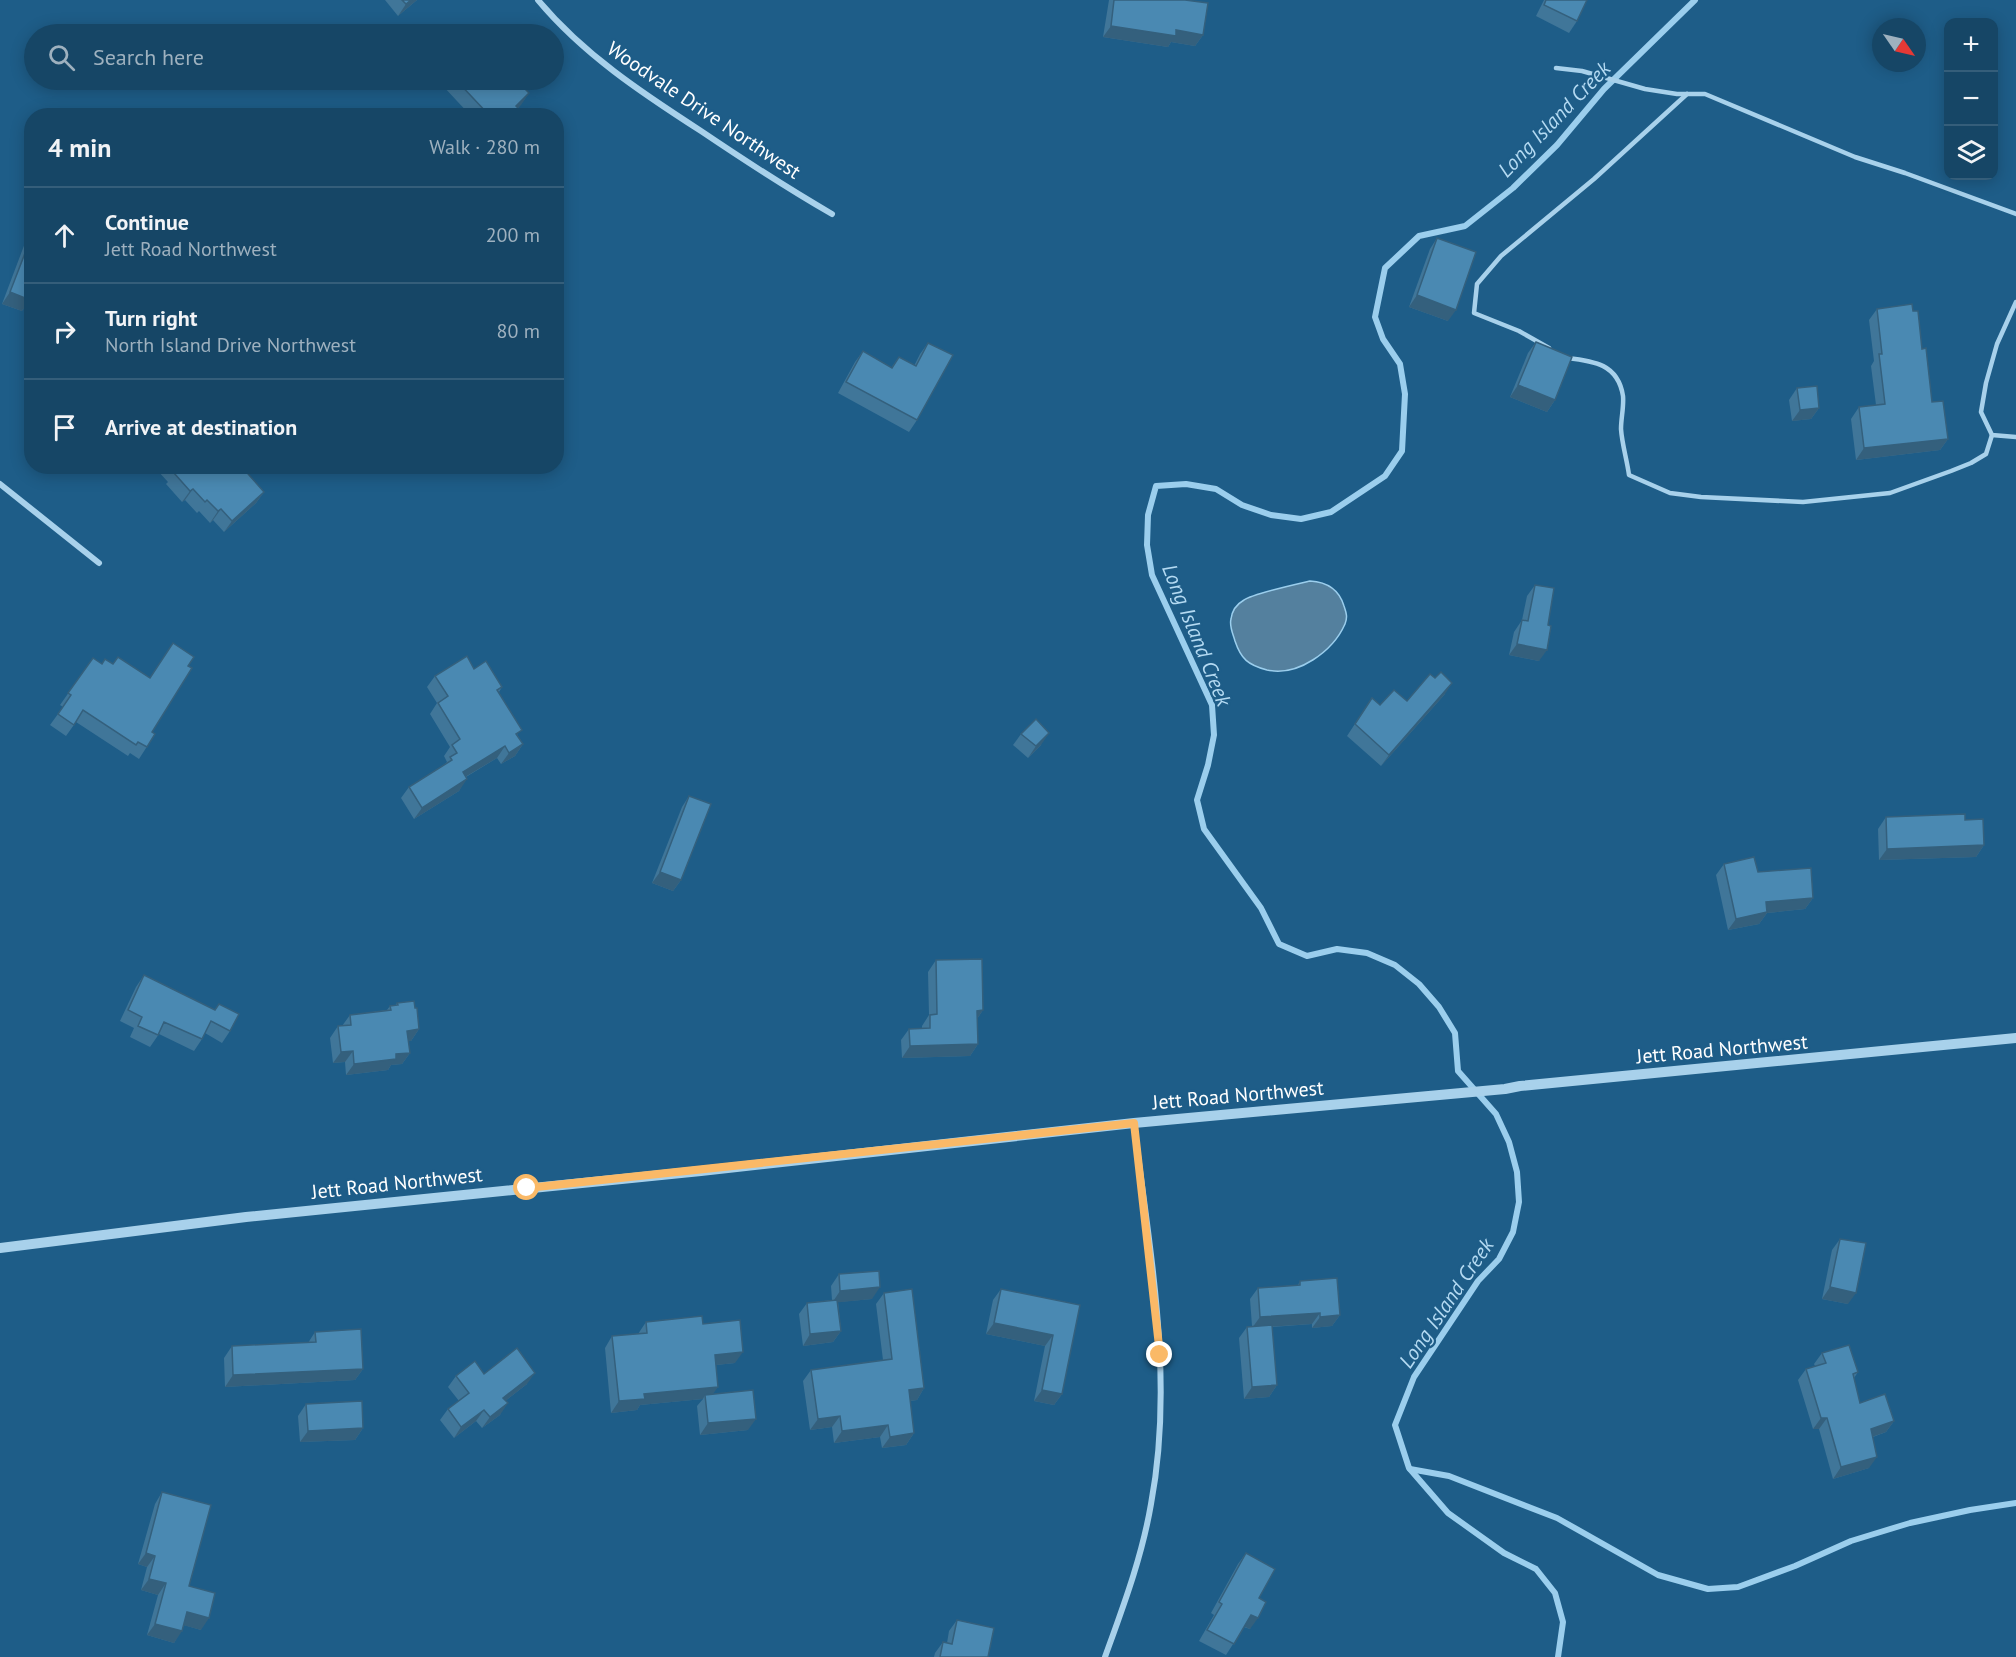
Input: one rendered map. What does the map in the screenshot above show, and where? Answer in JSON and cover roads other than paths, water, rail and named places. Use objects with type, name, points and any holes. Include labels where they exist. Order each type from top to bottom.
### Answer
[{"type":"street","name":"Woodvale Drive Northwest","points":[[538,0],[560,24]]},
{"type":"street","name":"Woodvale Drive Northwest","points":[[564,28],[590,53],[634,87],[791,190],[832,214]]},
{"type":"street","points":[[0,484],[99,562]]},
{"type":"street","name":"Jett Road Northwest","points":[[0,1248],[246,1217],[701,1171],[1134,1123],[2016,1038]]},
{"type":"street","points":[[1105,1657],[1139,1561],[1152,1504],[1160,1443],[1162,1390],[1160,1338],[1134,1123]]},
{"type":"lane","points":[[1556,68],[1582,71],[1645,89],[1705,94],[1855,157],[2016,214]]},
{"type":"lane","points":[[1687,94],[1594,179],[1501,256],[1477,284],[1474,313],[1519,331],[1566,358],[1588,360],[1604,366],[1616,376],[1623,397],[1622,430],[1629,475],[1670,493],[1701,497],[1803,502],[1890,493],[1971,463],[1986,454],[1992,435],[1981,412],[1986,383],[1997,344],[2016,302]]},
{"type":"lane","points":[[1992,435],[2016,437]]},
{"type":"water","points":[[1310,581],[1332,588],[1342,600],[1346,621],[1332,644],[1313,660],[1291,670],[1267,670],[1246,660],[1237,647],[1231,627],[1232,616],[1237,606],[1256,595]]},
{"type":"waterway","name":"Long Island Creek","points":[[1558,1657],[1563,1622],[1555,1593],[1536,1569],[1504,1553],[1448,1513],[1409,1468],[1395,1425],[1414,1377],[1478,1281],[1499,1259],[1513,1232],[1519,1202],[1517,1172],[1509,1142],[1496,1114],[1458,1071],[1455,1033],[1439,1007],[1419,984],[1395,965],[1367,953],[1337,949],[1307,956],[1279,944],[1261,908],[1204,829],[1197,800],[1214,735],[1212,705],[1152,575],[1147,545],[1148,515],[1156,486],[1186,484],[1216,489],[1242,505],[1271,515],[1301,519],[1331,512],[1385,476],[1402,451],[1405,394],[1400,364],[1383,339],[1375,317],[1385,268],[1419,236],[1465,226],[1513,188],[1557,145],[1604,89],[1695,0]]},
{"type":"waterway","points":[[1410,1469],[1449,1476],[1557,1518],[1658,1575],[1708,1589],[1738,1587],[1795,1566],[1851,1541],[1910,1523],[2016,1503]]}]
